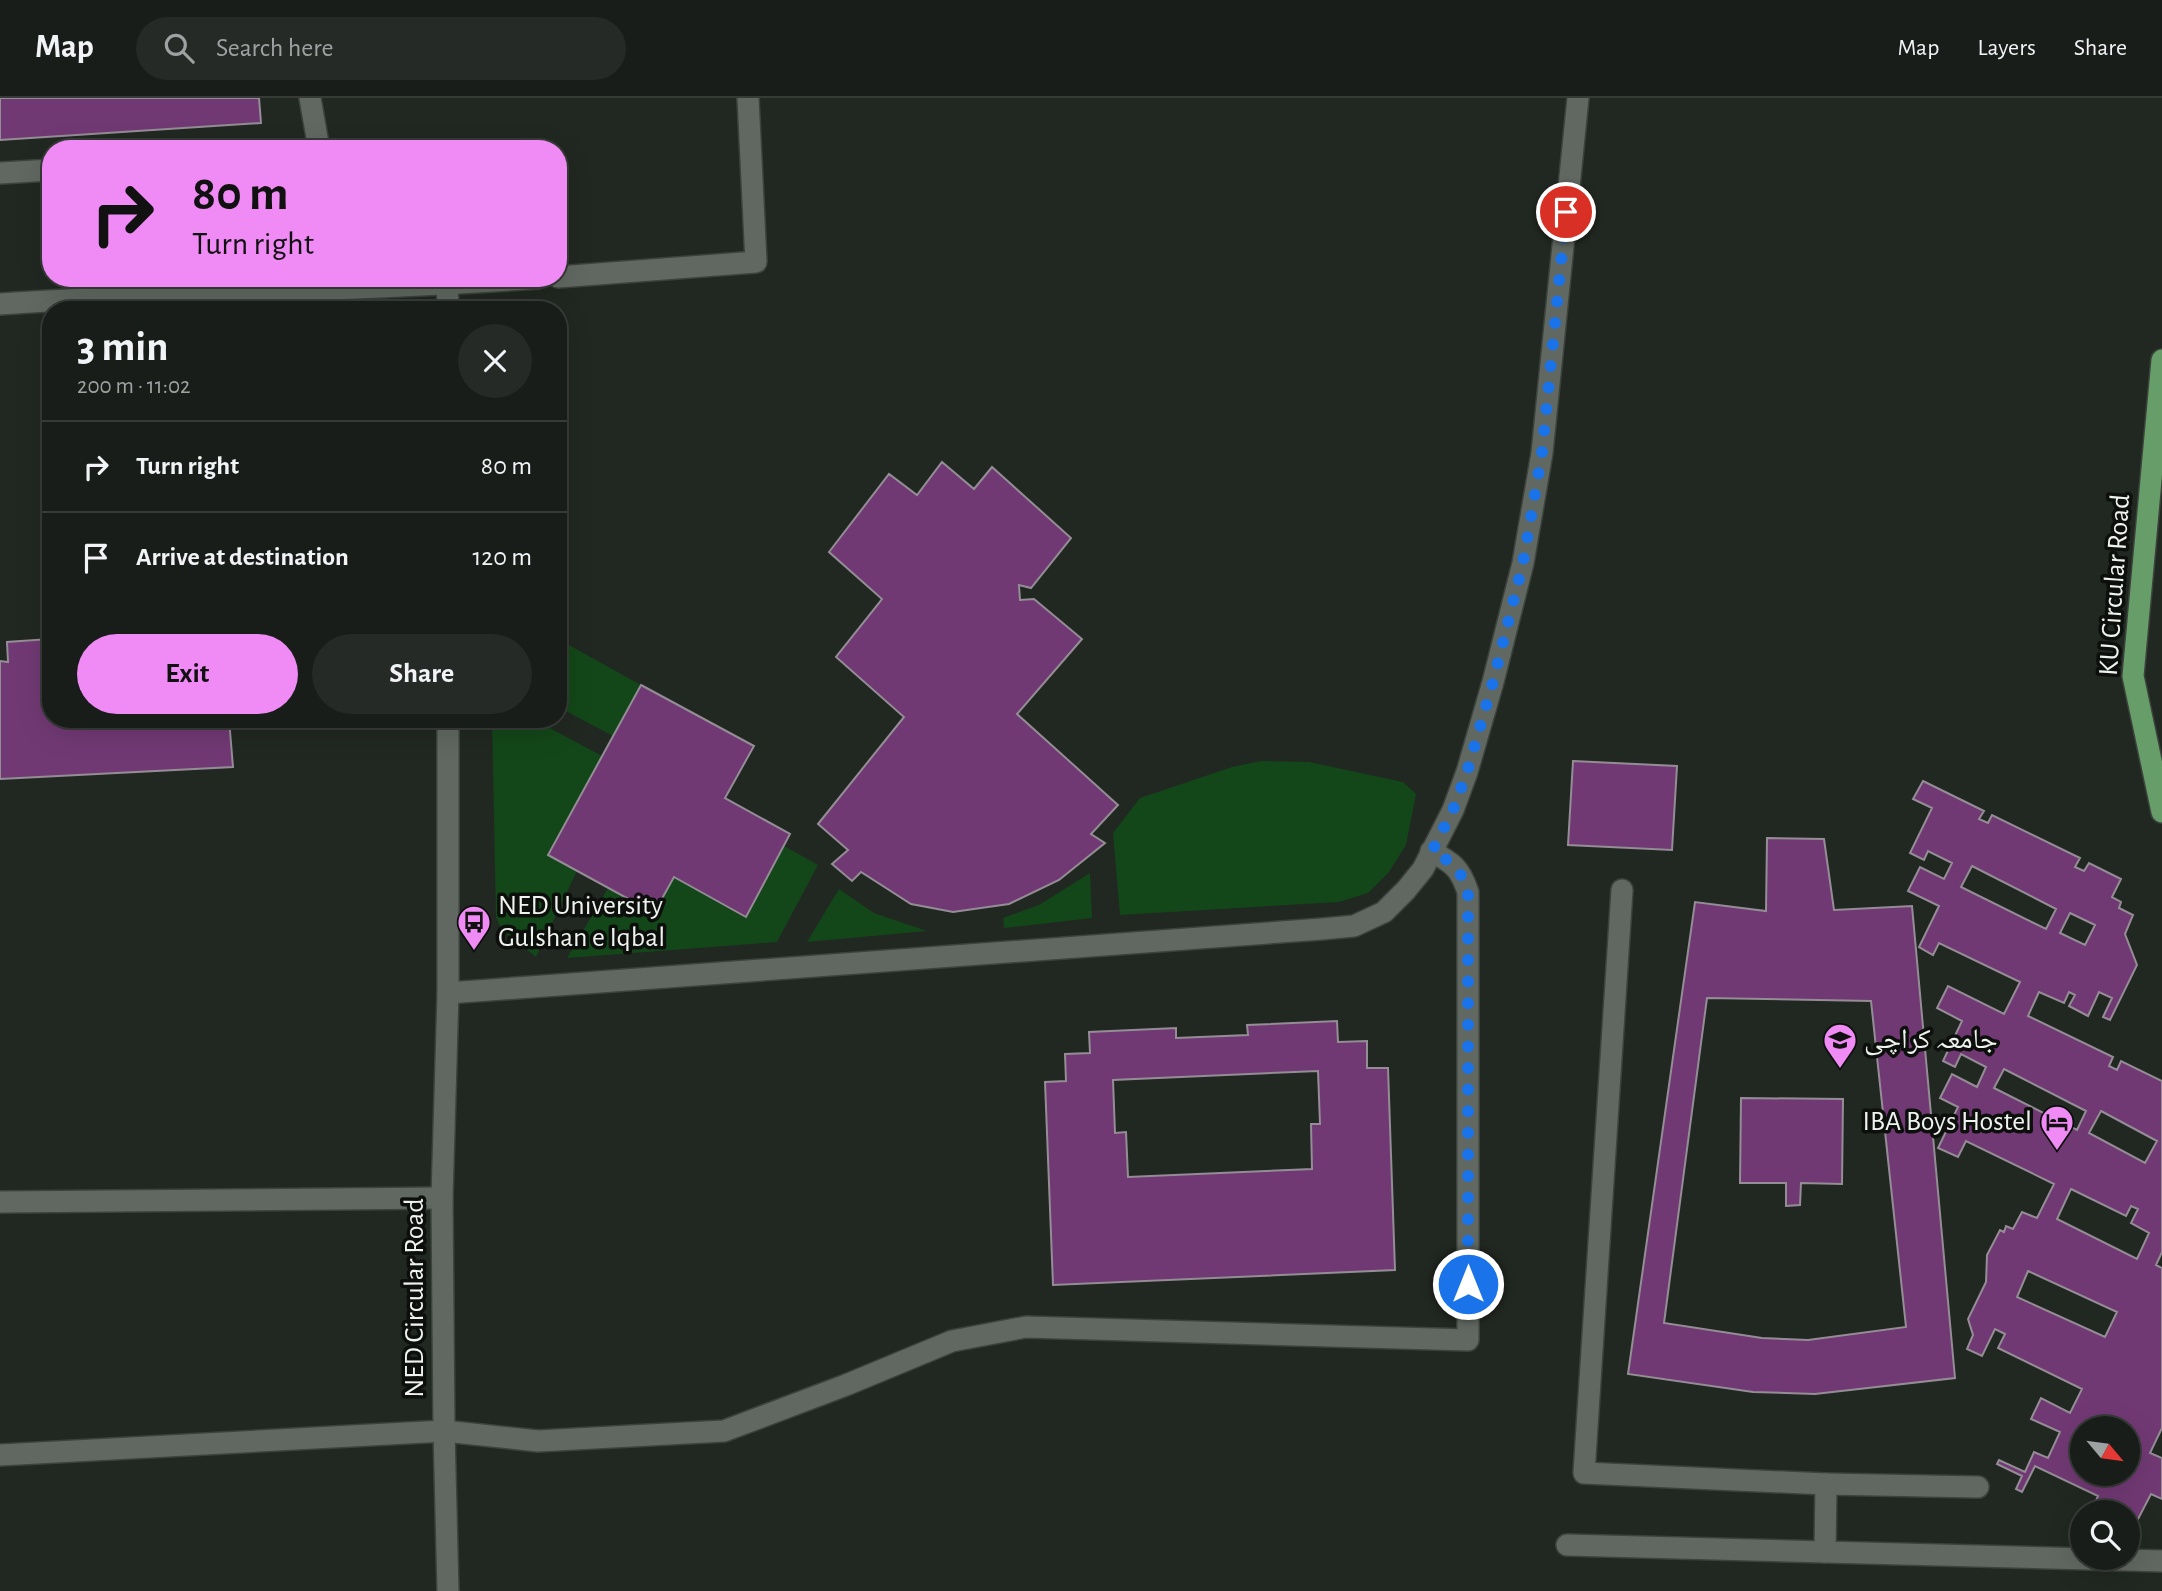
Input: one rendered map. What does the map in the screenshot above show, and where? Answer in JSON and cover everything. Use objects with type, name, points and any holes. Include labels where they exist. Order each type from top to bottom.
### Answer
[{"type":"main road","name":"KU Circular Road","points":[[2162,360],[2133,676],[2156,763],[2162,812]]},
{"type":"street","points":[[310,98],[317,140]]},
{"type":"street","points":[[567,276],[755,262],[748,98]]},
{"type":"street","points":[[448,993],[1354,926],[1384,912],[1423,869],[1453,810],[1493,682],[1523,563],[1542,453],[1578,98]]},
{"type":"street","points":[[0,173],[42,171]]},
{"type":"street","points":[[0,304],[115,287]]},
{"type":"street","name":"NED Circular Road","points":[[0,1455],[444,1431],[442,1198],[448,993],[448,728]]},
{"type":"street","points":[[447,1591],[444,1431],[538,1441],[724,1431],[952,1341],[1026,1327],[1468,1340],[1468,892],[1463,877],[1453,863],[1432,851]]},
{"type":"street","points":[[1622,890],[1584,1474],[1978,1487]]},
{"type":"street","points":[[0,1202],[442,1198]]},
{"type":"street","points":[[1825,1552],[1826,1484]]},
{"type":"street","points":[[1567,1545],[2162,1561]]},
{"type":"green space","points":[[567,644],[641,685],[613,736],[567,712]]},
{"type":"green space","points":[[492,728],[550,728],[602,756],[548,855],[577,871],[536,957],[502,931],[496,917]]},
{"type":"green space","points":[[1261,761],[1309,762],[1403,782],[1416,794],[1406,845],[1389,872],[1368,893],[1339,902],[1120,915],[1113,833],[1140,798],[1232,767]]},
{"type":"green space","points":[[784,846],[818,865],[777,942],[567,958],[608,888],[654,913],[674,877],[746,916]]},
{"type":"green space","points":[[1090,873],[1092,918],[1004,928],[1003,918],[1039,905]]},
{"type":"green space","points":[[839,889],[874,913],[927,931],[807,942]]},
{"type":"building","points":[[0,98],[259,98],[261,123],[0,140]]},
{"type":"building","points":[[942,462],[974,489],[992,467],[1071,538],[1031,588],[1019,585],[1020,600],[1034,599],[1082,639],[1017,714],[1118,805],[1091,834],[1105,843],[1059,880],[1009,904],[953,912],[911,904],[861,872],[852,881],[832,864],[848,850],[818,824],[904,717],[836,657],[882,599],[829,552],[889,474],[917,495]]},
{"type":"building","points":[[42,640],[42,728],[230,728],[233,767],[0,779],[0,661],[8,662],[7,642]]},
{"type":"building","points":[[641,685],[754,746],[725,798],[790,834],[746,917],[674,877],[654,913],[548,855]]},
{"type":"building","points":[[1573,761],[1677,766],[1672,850],[1568,845]]},
{"type":"building","name":"IBA Boys Hostel","points":[[1923,781],[1984,811],[1979,819],[1988,823],[1992,815],[2080,858],[2075,867],[2084,871],[2089,863],[2121,879],[2112,897],[2121,902],[2119,908],[2133,915],[2125,934],[2137,965],[2110,1020],[2103,1017],[2112,998],[2099,992],[2088,1016],[2069,1006],[2075,995],[2069,992],[2064,1003],[2039,992],[2028,1016],[2113,1057],[2109,1066],[2117,1070],[2121,1061],[2162,1081],[2162,1252],[2156,1265],[2162,1268],[2162,1428],[2150,1453],[2162,1458],[2162,1499],[2151,1494],[2140,1515],[2140,1500],[2096,1500],[2098,1496],[2077,1486],[2140,1486],[2140,1416],[2070,1416],[2070,1483],[2035,1466],[2022,1492],[2016,1489],[2022,1476],[1997,1464],[1999,1460],[2025,1472],[2034,1452],[2048,1458],[2060,1432],[2031,1419],[2041,1398],[2070,1413],[2082,1389],[1998,1348],[2005,1334],[1995,1329],[1982,1356],[1967,1349],[1973,1335],[1968,1319],[1986,1282],[1987,1255],[2000,1230],[2004,1232],[2006,1226],[2013,1229],[2022,1212],[2037,1218],[2054,1184],[1966,1141],[1958,1157],[1938,1148],[1958,1107],[1940,1098],[1952,1074],[1977,1087],[1986,1067],[1961,1054],[1955,1067],[1943,1061],[1962,1021],[1937,1008],[1948,986],[2004,1014],[2020,982],[1939,943],[1933,955],[1919,947],[1939,906],[1908,891],[1920,867],[1944,879],[1952,863],[1928,851],[1924,860],[1910,853],[1932,808],[1913,799]],"holes":[[[1972,866],[2056,909],[2046,929],[1961,887]],[[2070,913],[2095,925],[2085,945],[2060,933]],[[2004,1069],[2086,1111],[2077,1130],[1994,1088]],[[2101,1111],[2157,1141],[2145,1163],[2089,1133]],[[2071,1189],[2126,1216],[2131,1206],[2138,1209],[2131,1223],[2149,1233],[2137,1259],[2057,1219]],[[2028,1271],[2117,1312],[2105,1337],[2017,1297]]]},
{"type":"building","points":[[1767,838],[1824,839],[1834,910],[1912,906],[1955,1378],[1815,1394],[1753,1392],[1628,1374],[1695,902],[1766,911]],"holes":[[[1707,998],[1871,1001],[1906,1327],[1808,1340],[1762,1338],[1664,1323]]]},
{"type":"building","points":[[1337,1021],[1338,1042],[1367,1041],[1367,1068],[1388,1068],[1395,1270],[1053,1285],[1045,1082],[1066,1081],[1065,1054],[1090,1053],[1089,1032],[1176,1028],[1176,1038],[1248,1035],[1247,1025]],"holes":[[[1318,1071],[1320,1124],[1311,1124],[1312,1169],[1128,1177],[1126,1132],[1115,1133],[1113,1080]]]},
{"type":"building","points":[[1741,1098],[1843,1099],[1842,1184],[1801,1183],[1800,1205],[1786,1206],[1786,1183],[1740,1183]]},
{"type":"place","name":"NED University Gulshan e Iqbal","points":[[474,952]]},
{"type":"place","name":"جامعہ کراچی","points":[[1840,1070]]},
{"type":"place","name":"IBA Boys Hostel","points":[[2057,1152]]},
{"type":"route","points":[[1468,1284],[1468,892],[1463,877],[1453,863],[1432,851],[1453,810],[1467,772],[1523,563],[1542,453],[1566,212]]}]
